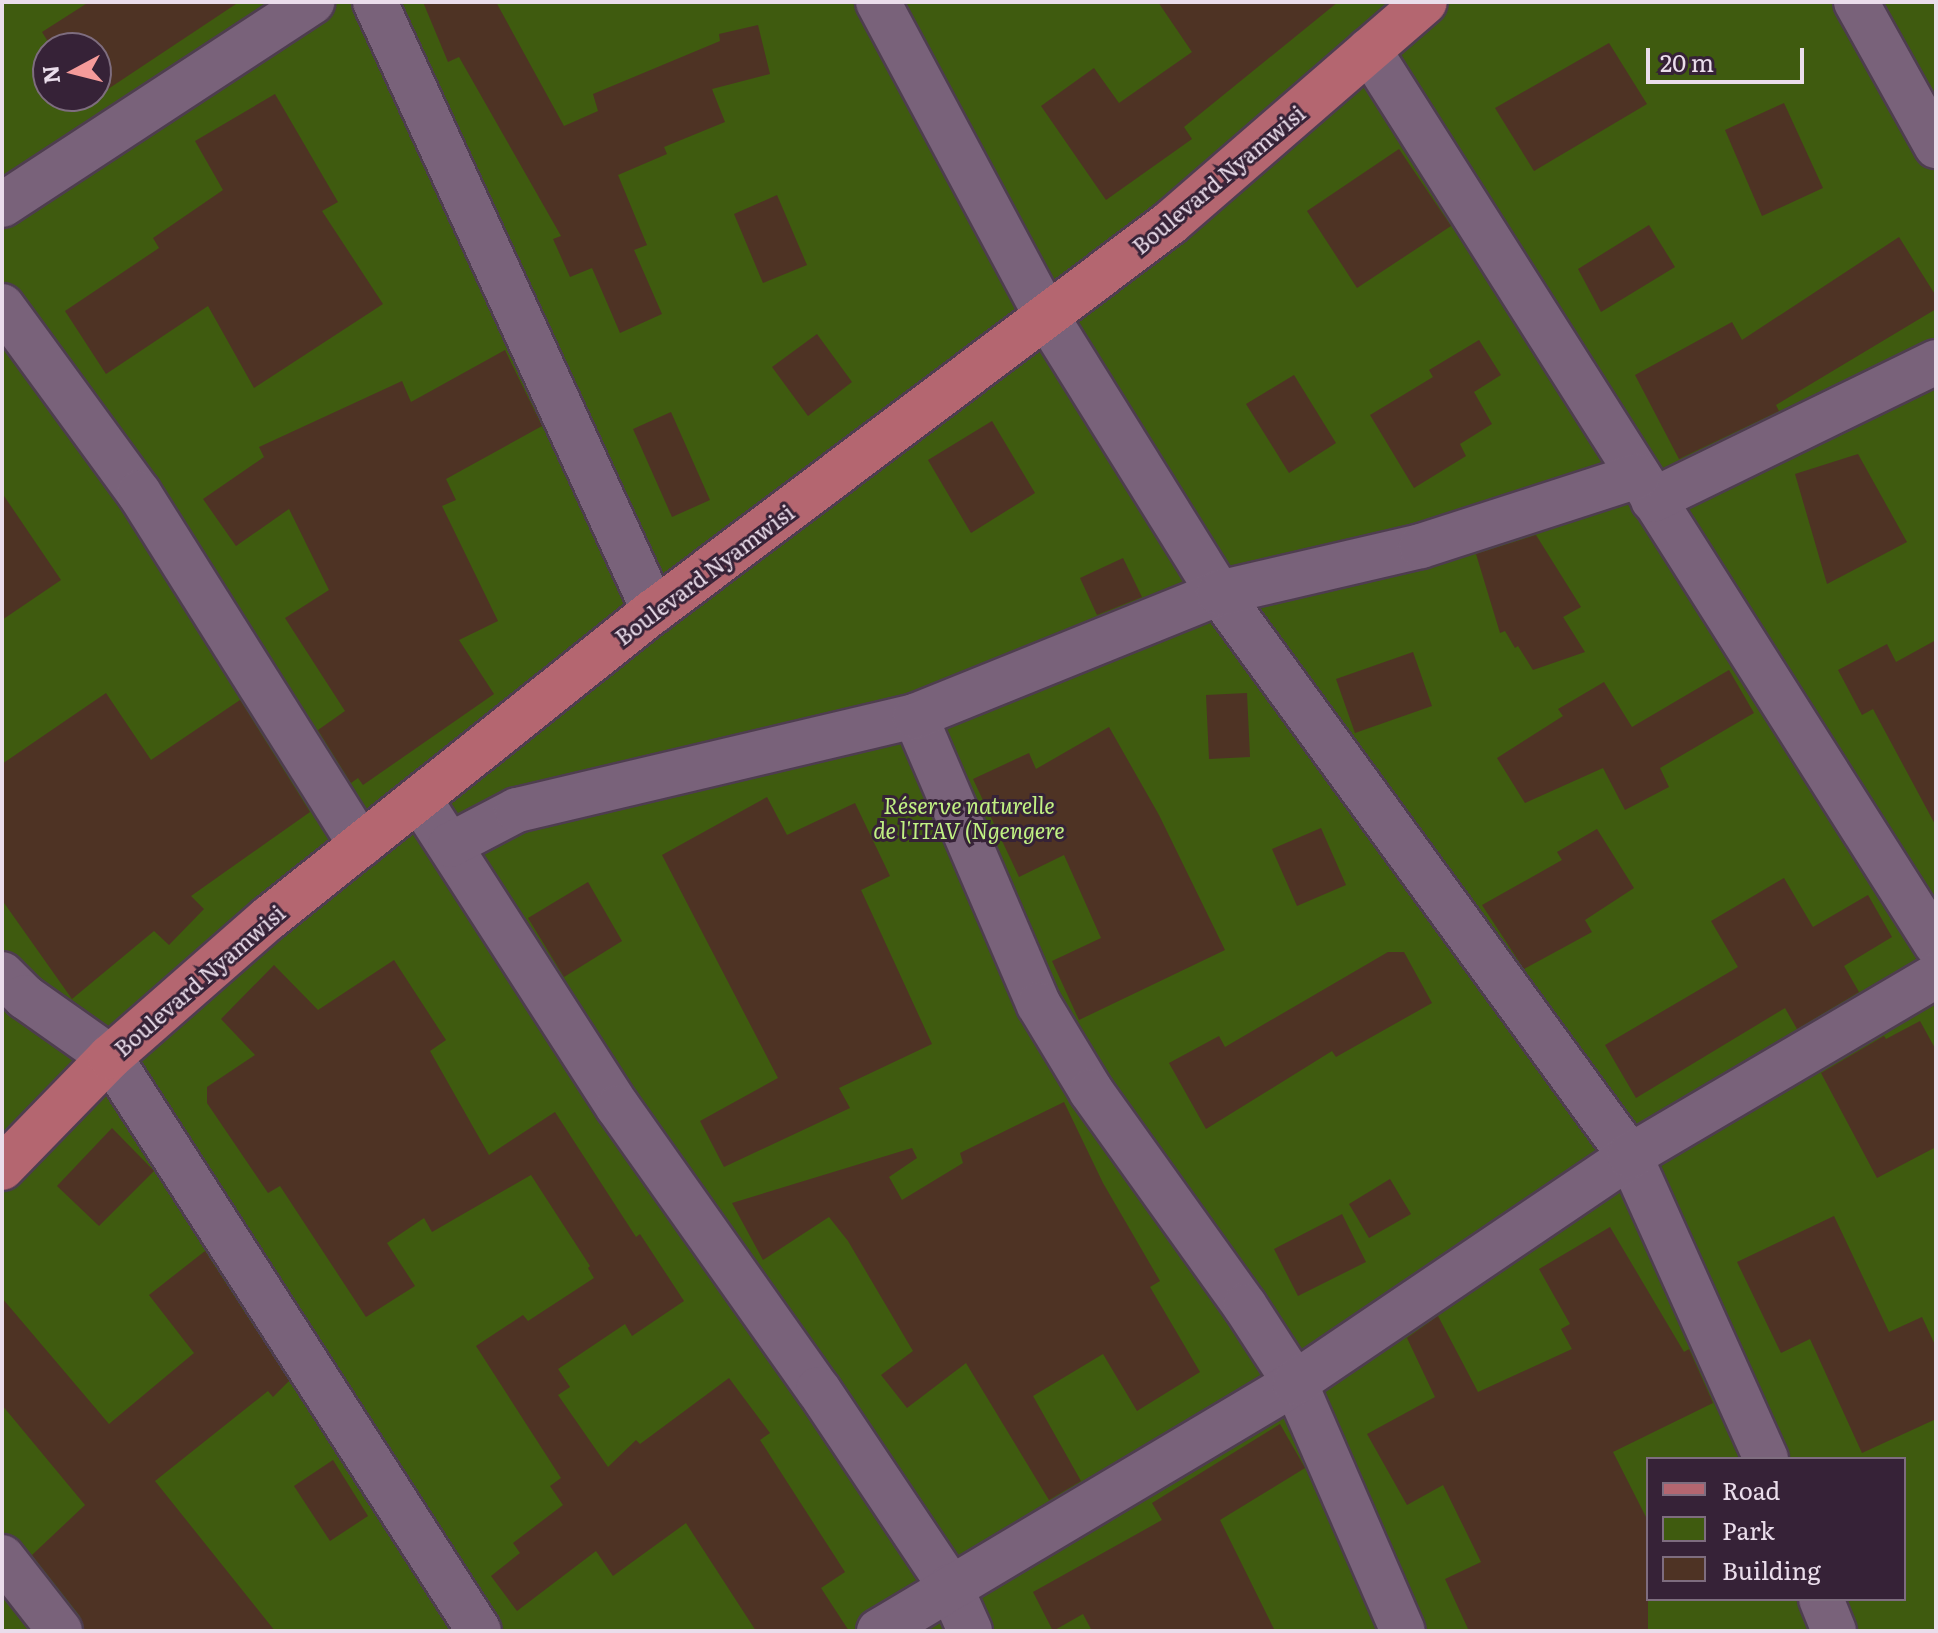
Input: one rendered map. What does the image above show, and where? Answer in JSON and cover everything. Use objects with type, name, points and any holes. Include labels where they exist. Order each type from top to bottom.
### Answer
[{"type":"main road","name":"Boulevard Nyamwisi","points":[[2,1168],[110,1057],[269,918],[654,611],[1170,223],[1395,19]]},
{"type":"street","points":[[2,205],[312,2]]},
{"type":"street","points":[[375,2],[654,611]]},
{"type":"street","points":[[878,2],[1047,317],[1219,593],[1630,1156],[1765,1457]]},
{"type":"street","points":[[1856,2],[1936,146]]},
{"type":"street","points":[[1395,19],[1646,488],[1936,944]]},
{"type":"street","points":[[2,306],[139,493],[361,845]]},
{"type":"street","points":[[450,845],[517,810],[915,716],[1219,593],[1421,546],[1646,488],[1936,362]]},
{"type":"street","points":[[915,716],[1039,1005],[1091,1091],[1245,1306],[1295,1383],[1403,1631]]},
{"type":"street","points":[[420,800],[618,1107],[818,1389],[950,1586],[970,1631]]},
{"type":"street","points":[[2,974],[25,997],[110,1057],[479,1631]]},
{"type":"street","points":[[879,1631],[1295,1383],[1630,1156],[1936,976]]},
{"type":"street","points":[[2,1557],[60,1631]]},
{"type":"street","points":[[1822,1601],[1834,1631]]},
{"type":"green space","name":"Réserve naturelle de l'ITAV (Ngengere","points":[[2,2],[1936,2],[1936,1631],[2,1631]]},
{"type":"building","points":[[89,2],[239,2],[112,86],[112,32],[42,32]]},
{"type":"building","points":[[423,2],[496,2],[564,126],[598,111],[593,94],[720,41],[719,34],[758,25],[770,74],[712,89],[725,122],[664,147],[667,154],[618,175],[647,245],[634,250],[662,314],[620,333],[592,268],[570,277],[553,239],[561,236],[459,57],[448,62]]},
{"type":"building","points":[[1158,2],[1338,2],[1184,127],[1192,139],[1106,200],[1041,106],[1094,68],[1119,103],[1192,52]]},
{"type":"building","points":[[1609,43],[1647,104],[1534,171],[1495,108]]},
{"type":"building","points":[[275,94],[338,202],[322,211],[383,304],[254,388],[208,306],[106,374],[65,311],[159,248],[153,238],[223,190],[195,141]]},
{"type":"building","points":[[1784,103],[1823,188],[1762,216],[1725,130]]},
{"type":"building","points":[[1399,149],[1451,226],[1357,288],[1307,211]]},
{"type":"building","points":[[777,195],[807,265],[763,283],[734,214]]},
{"type":"building","points":[[1649,225],[1675,267],[1601,312],[1578,269]]},
{"type":"building","points":[[1899,237],[1936,296],[1936,309],[1776,405],[1779,411],[1679,459],[1635,375],[1732,322],[1742,340]]},
{"type":"building","points":[[817,334],[852,382],[808,416],[772,367]]},
{"type":"building","points":[[1479,340],[1501,375],[1474,392],[1492,424],[1460,444],[1466,456],[1414,488],[1370,415],[1433,377],[1429,370]]},
{"type":"building","points":[[505,350],[542,426],[446,479],[456,500],[442,506],[498,621],[459,640],[494,694],[363,785],[358,778],[351,783],[318,730],[345,711],[285,618],[329,590],[289,509],[236,546],[203,499],[264,457],[259,447],[402,381],[411,402]]},
{"type":"building","points":[[1294,375],[1336,443],[1289,473],[1246,404]]},
{"type":"building","points":[[671,412],[710,500],[672,517],[633,429]]},
{"type":"building","points":[[992,421],[1035,493],[971,533],[928,460]]},
{"type":"building","points":[[1858,454],[1907,542],[1827,584],[1795,474]]},
{"type":"building","points":[[2,493],[61,580],[2,620]]},
{"type":"building","points":[[1536,535],[1581,607],[1563,617],[1585,652],[1533,670],[1505,631],[1500,633],[1476,554]]},
{"type":"building","points":[[1123,558],[1142,597],[1097,615],[1080,578]]},
{"type":"building","points":[[1936,640],[1936,826],[1873,709],[1862,715],[1838,670],[1887,644],[1896,662]]},
{"type":"building","points":[[1413,652],[1432,706],[1355,733],[1336,679]]},
{"type":"building","points":[[1729,670],[1754,713],[1660,768],[1669,787],[1625,810],[1603,768],[1525,803],[1497,758],[1563,716],[1558,709],[1604,682],[1632,727]]},
{"type":"building","points":[[106,693],[151,760],[240,700],[310,812],[191,896],[204,909],[169,945],[154,931],[72,999],[2,900],[2,764]]},
{"type":"building","points":[[1247,693],[1250,757],[1209,759],[1206,695]]},
{"type":"building","points":[[1109,727],[1159,815],[1225,950],[1079,1020],[1052,961],[1101,938],[1064,855],[1019,877],[973,779],[1029,753],[1036,769]]},
{"type":"building","points":[[767,797],[787,835],[855,803],[890,876],[861,890],[932,1044],[839,1088],[850,1108],[724,1167],[700,1121],[778,1078],[662,855]]},
{"type":"building","points":[[1321,828],[1346,885],[1297,906],[1272,849]]},
{"type":"building","points":[[1597,829],[1634,888],[1585,920],[1592,932],[1524,969],[1482,905],[1562,860],[1557,852]]},
{"type":"building","points":[[1784,878],[1813,927],[1868,895],[1892,937],[1844,966],[1859,992],[1797,1029],[1785,1008],[1636,1098],[1605,1045],[1738,967],[1711,921]]},
{"type":"building","points":[[588,882],[622,941],[564,977],[528,918]]},
{"type":"building","points":[[1388,952],[1404,952],[1432,1003],[1336,1057],[1332,1051],[1206,1129],[1169,1063],[1219,1036],[1225,1047]]},
{"type":"building","points":[[394,960],[446,1040],[430,1051],[489,1155],[555,1112],[636,1237],[640,1234],[684,1301],[632,1336],[625,1324],[558,1369],[570,1387],[558,1395],[608,1467],[636,1440],[640,1444],[729,1378],[770,1433],[760,1440],[845,1572],[821,1588],[849,1631],[756,1631],[686,1523],[613,1576],[596,1551],[517,1611],[491,1576],[520,1553],[513,1543],[563,1505],[550,1486],[561,1478],[476,1346],[523,1315],[528,1321],[594,1278],[588,1268],[590,1266],[531,1175],[432,1232],[424,1218],[387,1243],[415,1286],[366,1317],[280,1186],[268,1193],[207,1103],[207,1087],[255,1055],[221,1019],[274,965],[318,1010]]},
{"type":"building","points":[[1920,1021],[1936,1050],[1936,1147],[1877,1178],[1821,1073],[1884,1036],[1886,1039]]},
{"type":"building","points":[[1064,1102],[1103,1183],[1160,1281],[1150,1287],[1200,1372],[1137,1411],[1103,1354],[1033,1396],[1081,1481],[1049,1500],[966,1363],[907,1408],[881,1375],[913,1351],[848,1241],[829,1217],[763,1260],[732,1203],[912,1148],[917,1158],[889,1177],[902,1200],[963,1163],[960,1153]]},
{"type":"building","points":[[112,1128],[154,1171],[99,1226],[57,1186]]},
{"type":"building","points":[[1390,1179],[1411,1214],[1369,1238],[1349,1204]]},
{"type":"building","points":[[1342,1214],[1366,1262],[1298,1296],[1274,1249]]},
{"type":"building","points":[[1834,1216],[1889,1332],[1922,1317],[1936,1347],[1936,1419],[1862,1453],[1810,1339],[1781,1353],[1737,1262]]},
{"type":"building","points":[[1610,1227],[1684,1352],[1689,1349],[1713,1403],[1613,1452],[1646,1517],[1648,1631],[1469,1631],[1445,1579],[1481,1562],[1443,1485],[1407,1505],[1367,1434],[1435,1397],[1407,1338],[1438,1316],[1478,1392],[1572,1349],[1561,1329],[1570,1324],[1539,1269]]},
{"type":"building","points":[[205,1251],[289,1381],[273,1397],[268,1391],[155,1481],[275,1631],[84,1631],[80,1616],[32,1555],[85,1505],[2,1405],[2,1298],[109,1424],[194,1353],[149,1295]]},
{"type":"building","points":[[1280,1424],[1305,1468],[1220,1520],[1275,1631],[1092,1631],[1083,1614],[1053,1631],[1033,1592],[1162,1520],[1152,1503]]},
{"type":"building","points":[[333,1460],[368,1516],[330,1541],[294,1486]]}]
